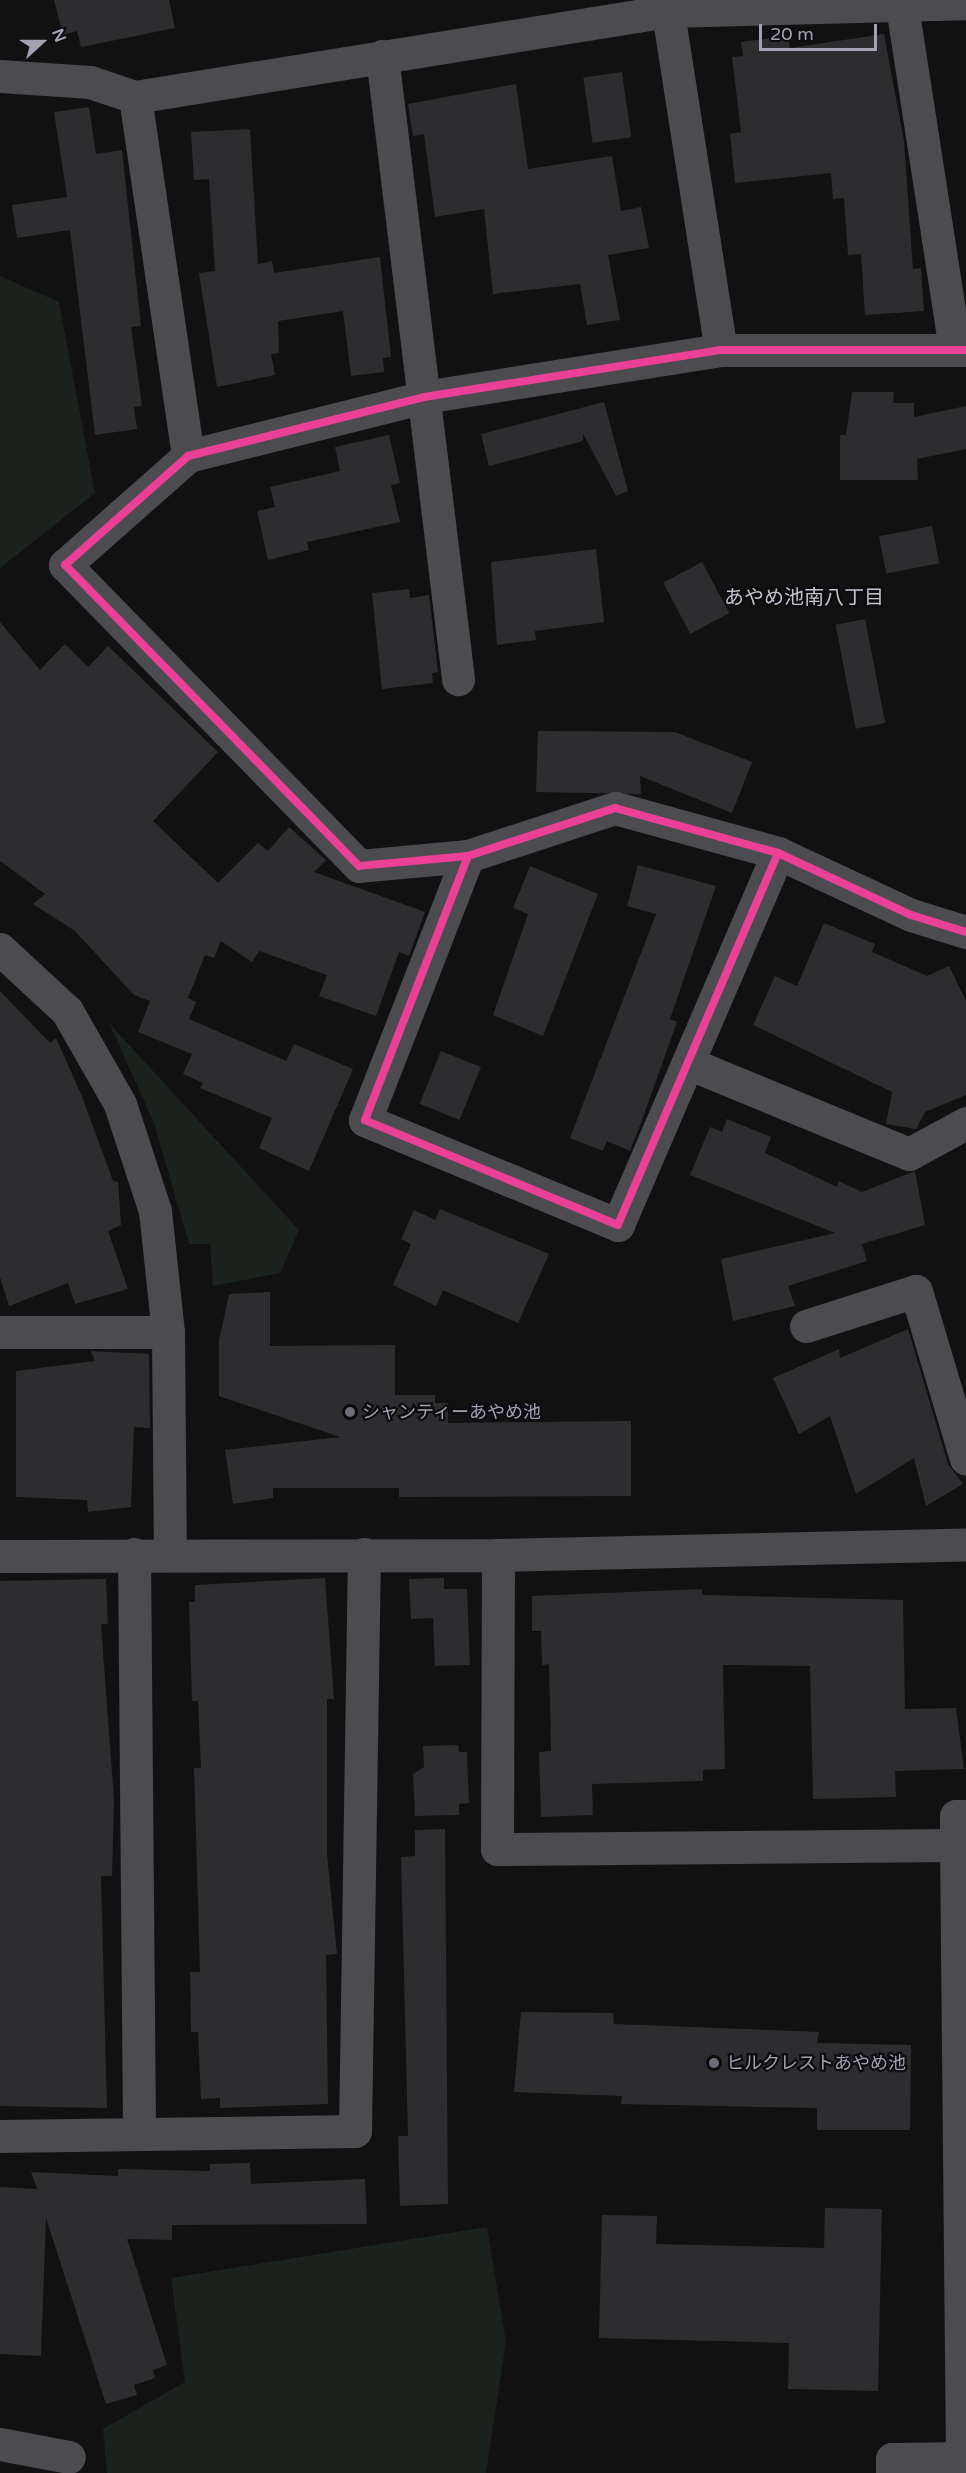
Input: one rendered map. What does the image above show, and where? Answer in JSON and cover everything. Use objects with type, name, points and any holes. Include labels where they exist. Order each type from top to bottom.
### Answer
[{"type":"street","points":[[901,3],[961,349],[721,350],[424,397],[188,456],[65,565],[358,866],[468,856],[615,808],[778,853],[911,915],[966,932]]},
{"type":"street","points":[[0,76],[90,82],[135,97],[667,5],[966,3]]},
{"type":"street","points":[[667,5],[721,350]]},
{"type":"street","points":[[382,56],[459,679]]},
{"type":"street","points":[[135,97],[188,456]]},
{"type":"street","points":[[468,856],[365,1120],[618,1225],[778,853]]},
{"type":"street","points":[[0,949],[67,1011],[120,1104],[155,1211],[168,1332],[170,1553]]},
{"type":"street","points":[[688,1064],[909,1154],[966,1123]]},
{"type":"street","points":[[806,1326],[916,1291],[966,1459]]},
{"type":"street","points":[[0,1332],[168,1332]]},
{"type":"street","points":[[0,1556],[170,1553],[498,1555],[966,1544]]},
{"type":"street","points":[[134,1554],[139,2131]]},
{"type":"street","points":[[0,2136],[139,2131],[355,2131],[364,1554]]},
{"type":"street","points":[[498,1555],[497,1849],[961,1830],[964,2458],[892,2459],[892,2473]]},
{"type":"street","points":[[0,2444],[69,2457]]},
{"type":"shaded area","points":[[0,276],[59,302],[95,493],[0,568]]},
{"type":"shaded area","points":[[109,1023],[299,1230],[280,1273],[213,1286],[210,1244],[189,1244],[154,1123]]},
{"type":"shaded area","points":[[487,2227],[506,2342],[486,2473],[107,2473],[103,2429],[185,2382],[171,2278]]},
{"type":"building","points":[[54,0],[169,0],[175,28],[81,47],[77,31],[63,35]]},
{"type":"building","points":[[884,34],[904,141],[913,269],[921,268],[924,311],[865,315],[861,254],[848,255],[844,198],[833,199],[831,173],[735,183],[730,134],[741,132],[732,57],[743,56],[741,42],[788,36],[790,48]]},
{"type":"building","points":[[622,72],[631,137],[593,143],[583,77]]},
{"type":"building","points":[[516,84],[528,169],[612,156],[621,211],[641,207],[649,248],[608,255],[620,320],[587,325],[580,284],[493,294],[484,209],[435,217],[424,134],[413,136],[408,104]]},
{"type":"building","points":[[89,107],[96,154],[122,150],[141,326],[131,327],[142,406],[134,407],[137,429],[95,435],[70,230],[17,238],[12,205],[67,197],[54,112]]},
{"type":"building","points":[[250,129],[258,264],[272,261],[274,273],[380,257],[391,357],[383,358],[384,372],[351,376],[343,311],[278,321],[279,353],[271,354],[275,375],[217,387],[199,273],[215,271],[209,179],[194,180],[191,132]]},
{"type":"building","points":[[852,392],[894,392],[893,403],[914,403],[914,417],[966,406],[966,449],[917,459],[918,480],[840,480],[840,435],[846,435]]},
{"type":"building","points":[[604,402],[628,491],[616,496],[583,433],[583,441],[489,466],[481,434]]},
{"type":"building","points":[[389,435],[400,483],[391,485],[400,522],[307,542],[309,550],[268,560],[257,511],[275,507],[270,487],[340,471],[335,447]]},
{"type":"building","points":[[932,526],[939,563],[886,574],[879,536]]},
{"type":"building","points":[[596,549],[604,622],[535,631],[536,640],[497,645],[491,562]]},
{"type":"building","points":[[702,562],[729,613],[690,634],[663,583]]},
{"type":"building","points":[[409,589],[410,598],[429,595],[438,672],[432,673],[433,683],[382,689],[372,593]]},
{"type":"building","points":[[865,619],[885,723],[856,729],[836,625]]},
{"type":"building","points":[[0,622],[40,670],[65,644],[88,667],[108,646],[218,752],[153,821],[218,883],[258,843],[268,851],[289,827],[326,860],[314,872],[425,912],[409,956],[399,952],[376,1016],[319,996],[327,975],[259,951],[252,962],[221,941],[214,958],[205,955],[188,998],[196,1002],[189,1019],[286,1061],[294,1044],[353,1069],[309,1171],[259,1148],[272,1118],[200,1088],[203,1083],[183,1074],[192,1054],[138,1032],[150,1001],[134,995],[75,931],[33,904],[45,894],[0,861]]},
{"type":"building","points":[[538,731],[675,732],[752,762],[732,813],[640,776],[641,794],[536,792]]},
{"type":"building","points":[[638,865],[716,886],[670,1019],[677,1022],[630,1151],[607,1141],[603,1151],[570,1138],[656,914],[627,906]]},
{"type":"building","points":[[530,866],[598,894],[543,1036],[493,1015],[528,914],[513,908]]},
{"type":"building","points":[[824,923],[875,944],[872,952],[927,976],[949,966],[966,1001],[966,1095],[925,1112],[916,1129],[886,1124],[892,1092],[753,1025],[775,976],[797,986]]},
{"type":"building","points":[[0,991],[50,1043],[56,1038],[81,1094],[113,1181],[118,1182],[121,1225],[108,1231],[128,1289],[75,1304],[68,1283],[9,1306],[0,1277]]},
{"type":"building","points":[[441,1051],[481,1067],[460,1120],[420,1104]]},
{"type":"building","points":[[727,1119],[771,1137],[765,1153],[837,1187],[839,1181],[862,1192],[915,1171],[925,1225],[862,1244],[867,1261],[788,1286],[795,1306],[733,1321],[721,1259],[835,1233],[690,1175],[710,1127],[722,1132]]},
{"type":"building","points":[[440,1209],[549,1254],[518,1323],[443,1290],[436,1306],[393,1285],[411,1244],[401,1239],[414,1210],[435,1220]]},
{"type":"building","name":"シャンティーあやめ池","points":[[270,1292],[270,1346],[395,1345],[395,1395],[435,1395],[435,1403],[448,1403],[448,1423],[631,1421],[631,1496],[399,1497],[399,1488],[273,1488],[273,1498],[233,1504],[225,1450],[340,1437],[219,1396],[219,1340],[229,1294]]},
{"type":"building","points":[[908,1329],[948,1464],[963,1484],[926,1506],[914,1458],[856,1494],[830,1416],[799,1434],[773,1378],[839,1349],[840,1358]]},
{"type":"building","points":[[91,1351],[149,1354],[150,1428],[134,1427],[131,1507],[88,1512],[87,1500],[16,1497],[16,1371],[95,1361]]},
{"type":"building","points":[[325,1578],[334,1699],[327,1699],[327,1855],[337,1954],[326,1955],[328,2104],[220,2108],[220,2098],[201,2099],[198,2032],[191,2032],[190,1972],[200,1972],[194,1768],[201,1768],[198,1701],[192,1701],[189,1602],[195,1602],[195,1585]]},
{"type":"building","points":[[444,1578],[444,1589],[467,1589],[470,1665],[435,1666],[433,1618],[411,1619],[409,1579]]},
{"type":"building","points":[[106,1579],[108,1624],[101,1624],[114,1800],[112,1876],[101,1876],[107,2108],[0,2106],[0,1581]]},
{"type":"building","points":[[702,1589],[702,1595],[903,1600],[905,1709],[956,1708],[964,1769],[895,1771],[896,1797],[813,1799],[810,1666],[723,1665],[725,1769],[703,1770],[703,1781],[592,1784],[593,1815],[541,1817],[539,1752],[551,1751],[549,1664],[542,1665],[541,1631],[532,1631],[532,1596]]},
{"type":"building","points":[[458,1745],[459,1752],[467,1752],[469,1803],[459,1804],[459,1815],[415,1816],[413,1774],[424,1767],[423,1746]]},
{"type":"building","points":[[445,1829],[448,2204],[400,2206],[398,2136],[408,2136],[401,1857],[415,1856],[415,1830]]},
{"type":"building","name":"ヒルクレストあやめ池","points":[[521,2012],[613,2013],[614,2024],[819,2032],[817,2043],[911,2045],[910,2130],[817,2130],[817,2108],[621,2104],[622,2096],[514,2092]]},
{"type":"building","points":[[250,2163],[251,2184],[365,2179],[367,2224],[172,2225],[172,2240],[127,2239],[167,2365],[153,2370],[155,2378],[134,2385],[137,2395],[106,2404],[46,2218],[41,2356],[0,2354],[0,2187],[37,2189],[31,2172],[118,2176],[118,2169],[210,2171],[210,2164]]},
{"type":"building","points":[[825,2208],[882,2209],[878,2391],[788,2389],[789,2343],[599,2338],[602,2215],[657,2216],[656,2244],[824,2248]]},
{"type":"cycle path","points":[[468,856],[359,866],[65,565],[188,456],[424,397],[721,350],[966,350]]},
{"type":"cycle path","points":[[778,853],[618,1225],[365,1120],[468,856],[615,808],[778,853],[911,915],[966,932]]},
{"type":"place","name":"シャンティーあやめ池","points":[[350,1412]]},
{"type":"place","name":"ヒルクレストあやめ池","points":[[714,2063]]},
{"type":"district","name":"あやめ池南八丁目","points":[[804,598]]}]
